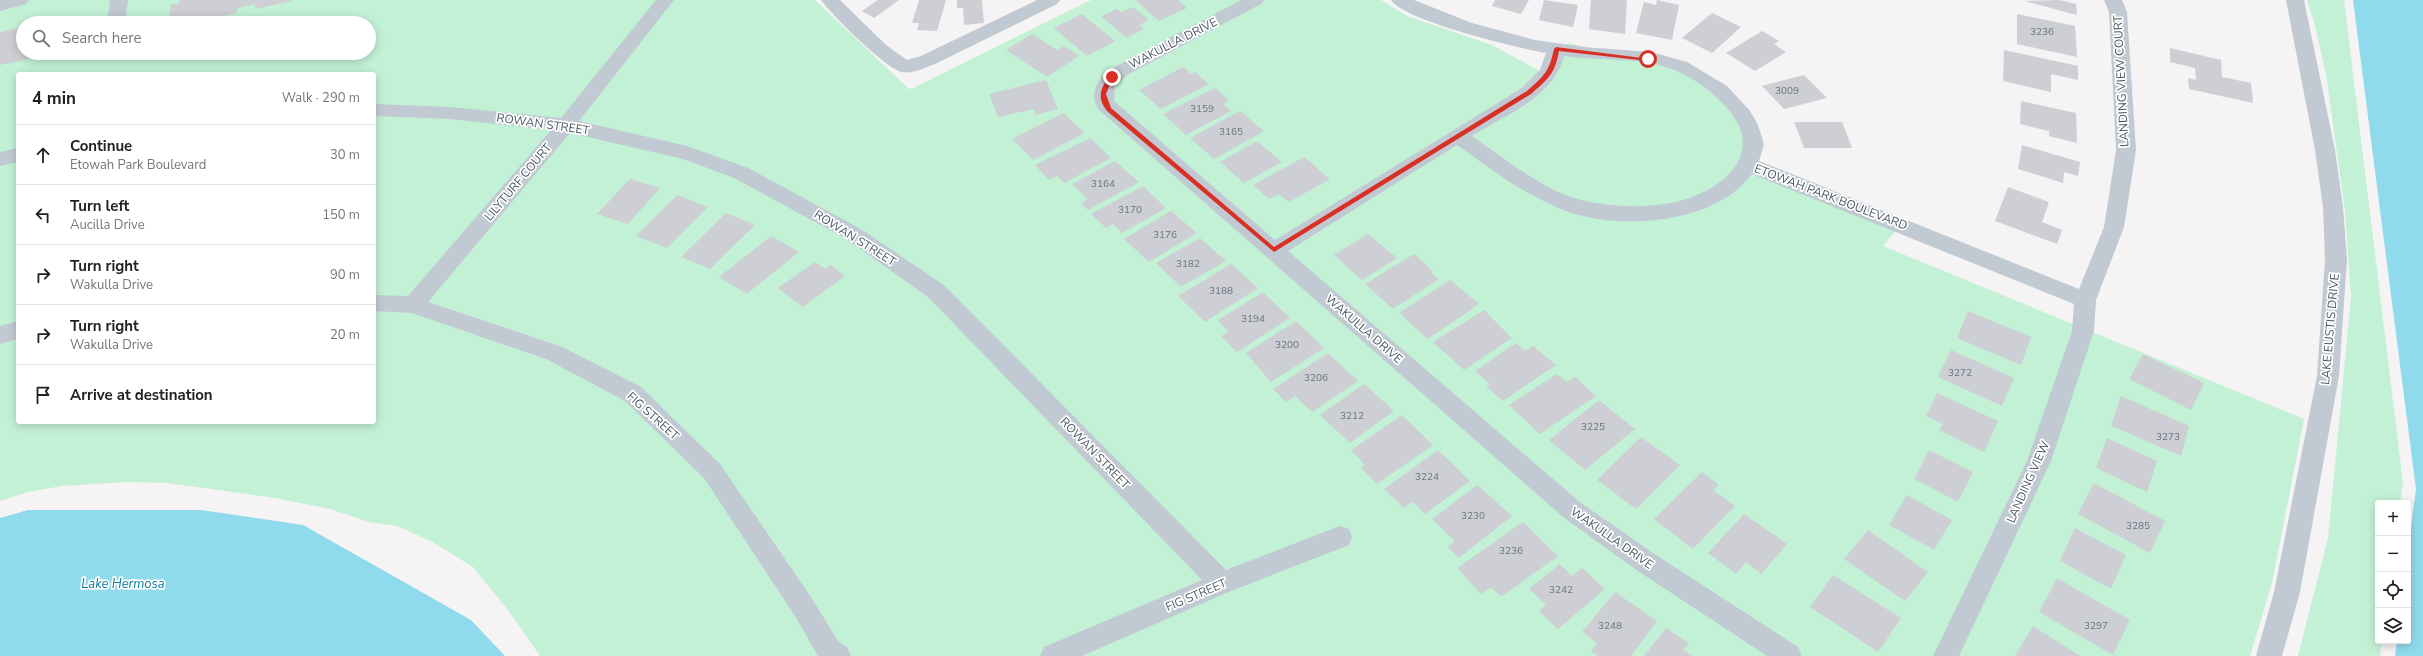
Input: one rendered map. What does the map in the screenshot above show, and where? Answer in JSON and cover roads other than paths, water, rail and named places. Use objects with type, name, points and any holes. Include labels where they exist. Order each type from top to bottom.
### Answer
[{"type":"street","points":[[0,4],[20,0]]},
{"type":"street","points":[[117,16],[119,0]]},
{"type":"street","name":"LILYTURF COURT","points":[[413,305],[566,125],[665,0]]},
{"type":"street","points":[[830,0],[880,48],[903,66],[915,65],[928,60],[1051,0]]},
{"type":"street","name":"WAKULLA DRIVE","points":[[1256,0],[1120,70],[1107,83],[1103,94],[1105,104],[1572,510],[1647,563],[1788,656]]},
{"type":"street","name":"ETOWAH PARK BOULEVARD","points":[[1400,0],[1424,12],[1470,29],[1523,43],[1556,49],[1673,63],[1704,79],[1732,102],[1749,124],[1755,146],[1747,164],[2085,300]]},
{"type":"street","name":"LANDING VIEW COURT","points":[[2085,300],[2114,227],[2126,150],[2118,12],[2114,0]]},
{"type":"street","name":"LAKE EUSTIS DRIVE","points":[[2269,656],[2287,592],[2328,376],[2336,259],[2333,206],[2325,150],[2295,0]]},
{"type":"street","points":[[1274,250],[1459,137],[1529,92],[1548,75],[1553,66],[1556,49]]},
{"type":"street","name":"ROWAN STREET","points":[[376,110],[450,113],[566,125],[687,153],[741,173],[852,233],[936,291],[1222,583]]},
{"type":"street","points":[[1459,137],[1525,184],[1577,207],[1631,214],[1672,210],[1700,202],[1726,188],[1744,170],[1747,164]]},
{"type":"street","points":[[0,159],[16,155]]},
{"type":"street","name":"LANDING VIEW","points":[[1946,656],[2040,461],[2083,331],[2085,300]]},
{"type":"street","name":"FIG STREET","points":[[376,303],[413,305],[554,353],[633,394],[712,471],[799,601],[829,650],[838,656]]},
{"type":"street","points":[[0,335],[16,331]]},
{"type":"street","name":"FIG STREET","points":[[1053,656],[1222,583],[1340,536]]},
{"type":"water","points":[[2353,0],[2423,0],[2423,656],[2395,656],[2397,644],[2411,644],[2411,528],[2416,489]]},
{"type":"water","name":"Lake Hermosa","points":[[28,510],[201,510],[303,525],[471,620],[505,656],[0,656],[0,518]]}]
